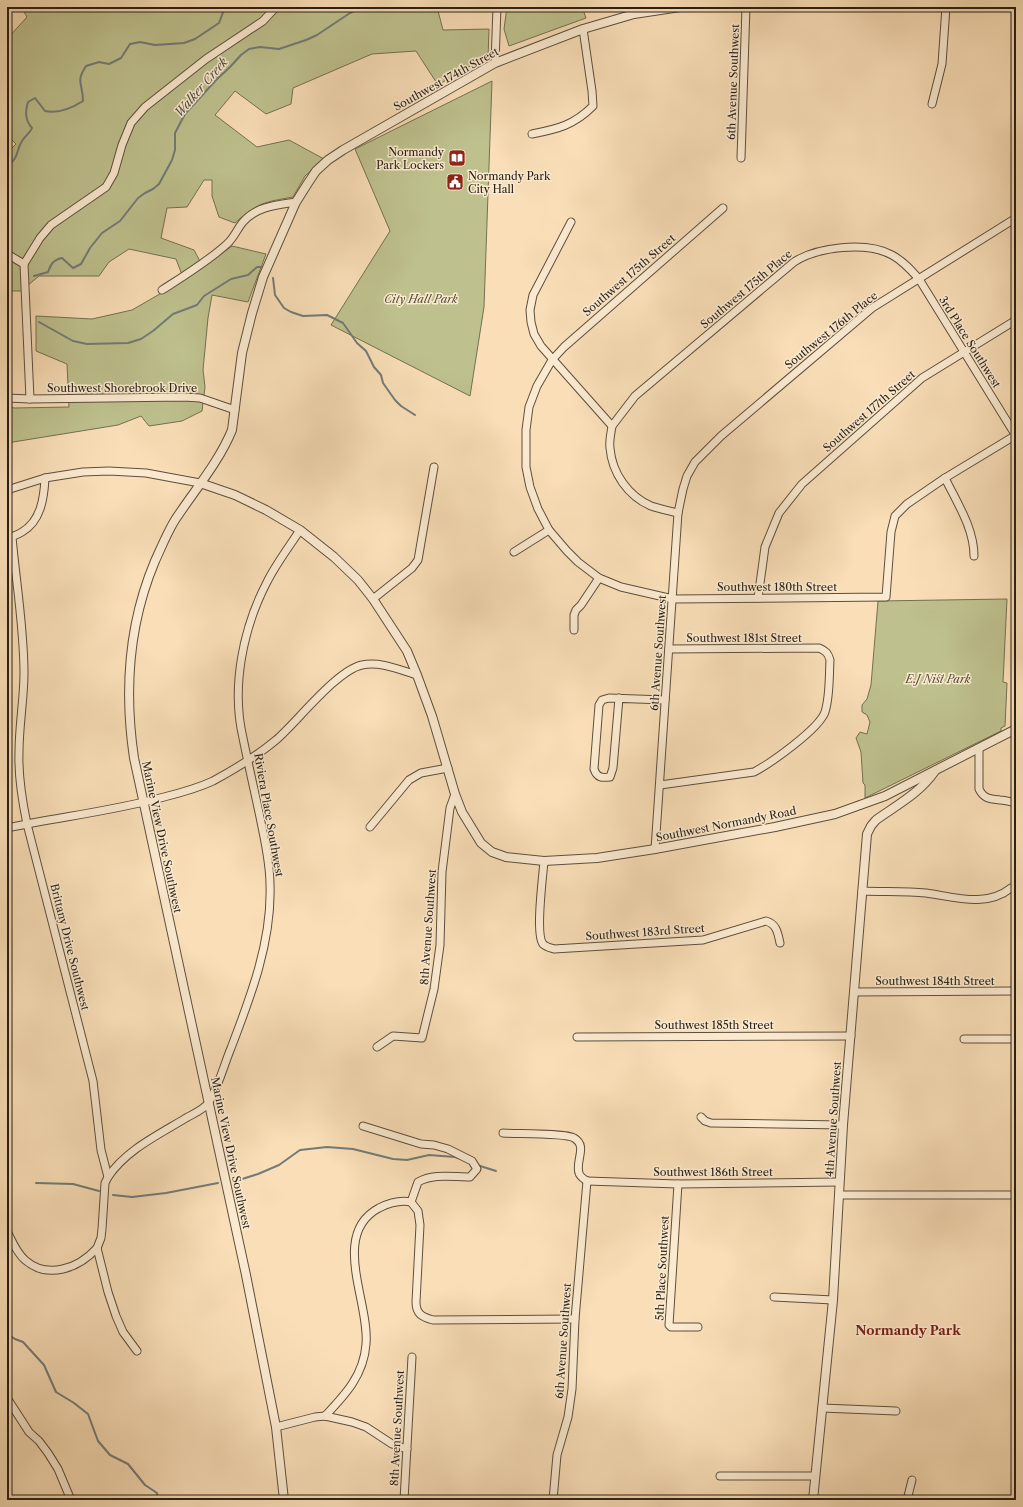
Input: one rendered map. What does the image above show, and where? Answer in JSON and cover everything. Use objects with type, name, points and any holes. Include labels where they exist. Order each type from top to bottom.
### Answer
[{"type":"street","points":[[30,399],[24,264],[40,238],[51,225],[106,187],[114,173],[122,145],[131,123],[145,107],[206,59],[263,21],[276,7]]},
{"type":"street","points":[[495,63],[497,7]]},
{"type":"street","name":"Southwest 174th Street","points":[[296,202],[316,171],[328,160],[453,86],[495,63],[634,11],[680,7]]},
{"type":"street","name":"6th Avenue Southwest","points":[[741,158],[746,7]]},
{"type":"street","points":[[932,104],[942,64],[946,7]]},
{"type":"street","points":[[532,134],[559,129],[575,121],[593,106],[583,29]]},
{"type":"street","points":[[162,290],[231,242],[243,222],[251,214],[273,205],[296,202]]},
{"type":"street","name":"Marine View Drive Southwest","points":[[284,1500],[276,1426],[246,1275],[143,803],[129,730],[128,703],[132,639],[146,582],[174,522],[218,458],[232,430],[242,353],[254,306],[263,277],[296,202]]},
{"type":"street","name":"Southwest 175th Street","points":[[549,530],[538,509],[530,487],[526,467],[525,447],[529,407],[537,386],[552,360],[564,347],[723,208]]},
{"type":"street","name":"Southwest 176th Place","points":[[695,462],[721,436],[872,308],[1015,219]]},
{"type":"street","points":[[571,222],[533,295],[530,310],[534,334],[552,360],[612,426],[610,447],[612,461],[617,475],[624,486],[638,498],[652,506],[678,513]]},
{"type":"street","name":"Southwest 175th Place","points":[[612,426],[635,396],[803,256],[830,248],[864,248],[881,251],[890,254],[906,265],[919,280]]},
{"type":"street","points":[[7,254],[24,264]]},
{"type":"street","name":"3rd Place Southwest","points":[[919,280],[1016,436]]},
{"type":"street","name":"Southwest 177th Street","points":[[758,598],[765,546],[779,513],[802,484],[922,378],[1016,320]]},
{"type":"street","name":"Southwest Shorebrook Drive","points":[[7,398],[184,397],[200,398],[235,410]]},
{"type":"street","points":[[974,556],[974,544],[971,530],[945,478],[1016,436]]},
{"type":"street","name":"6th Avenue Southwest","points":[[655,850],[678,513],[687,476],[695,462]]},
{"type":"street","points":[[373,599],[412,568],[418,560],[434,467]]},
{"type":"street","points":[[7,490],[45,478],[84,472],[109,471],[146,473],[200,483]]},
{"type":"street","points":[[10,537],[25,530],[33,523],[40,512],[44,495],[45,478]]},
{"type":"street","name":"Southwest 180th Street","points":[[549,530],[566,551],[598,578],[621,587],[673,599],[882,598],[886,597],[891,532],[894,516],[907,504],[945,478]]},
{"type":"street","name":"Southwest Normandy Road","points":[[200,483],[235,495],[266,510],[300,530],[334,557],[358,580],[373,599],[407,650],[432,716],[455,794],[462,812],[481,843],[492,852],[506,857],[544,861],[597,858],[655,850],[835,814],[885,796],[1016,729]]},
{"type":"street","name":"Riviera Place Southwest","points":[[208,1104],[251,996],[265,938],[270,903],[270,885],[266,848],[249,760],[242,737],[238,709],[239,681],[243,651],[254,612],[267,581],[300,530]]},
{"type":"street","points":[[514,552],[549,530]]},
{"type":"street","name":"Brittany Drive Southwest","points":[[10,537],[23,647],[24,672],[24,695],[19,751],[19,779],[27,824],[93,1081],[101,1150],[108,1177],[105,1183],[101,1238],[97,1248],[108,1292],[116,1316],[125,1336],[138,1351]]},
{"type":"street","points":[[574,630],[574,615],[576,610],[581,605],[598,578]]},
{"type":"street","name":"Southwest 181st Street","points":[[660,785],[754,772],[765,766],[794,744],[816,724],[824,714],[827,704],[830,660],[828,653],[819,648],[669,649]]},
{"type":"street","points":[[7,828],[143,803],[211,782],[249,760],[275,740],[332,684],[349,670],[361,665],[382,665],[417,675]]},
{"type":"street","points":[[619,698],[613,768],[610,777],[601,778],[596,774],[594,769],[599,705],[602,700],[619,698],[665,700]]},
{"type":"street","points":[[979,749],[979,789],[982,794],[986,798],[1016,804]]},
{"type":"street","points":[[370,828],[409,780],[421,773],[448,768]]},
{"type":"street","name":"4th Avenue Southwest","points":[[813,1500],[832,1300],[840,1195],[843,1125],[867,839],[871,826],[876,820],[918,791],[936,771]]},
{"type":"street","name":"8th Avenue Southwest","points":[[377,1047],[393,1036],[422,1038],[434,989],[440,945],[442,872],[450,808],[455,794]]},
{"type":"street","name":"Southwest 183rd Street","points":[[544,861],[539,931],[543,944],[554,949],[703,940],[766,920],[771,922],[776,927],[780,944]]},
{"type":"street","points":[[862,892],[925,893],[966,900],[992,898],[1003,895],[1012,888]]},
{"type":"street","name":"Southwest 184th Street","points":[[854,992],[1016,991]]},
{"type":"street","name":"Southwest 185th Street","points":[[577,1037],[850,1036]]},
{"type":"street","points":[[964,1039],[1016,1039]]},
{"type":"street","points":[[108,1177],[117,1164],[142,1145],[208,1104]]},
{"type":"street","points":[[701,1117],[705,1121],[711,1123],[843,1125]]},
{"type":"street","points":[[363,1126],[421,1144],[434,1145],[448,1149],[472,1161],[477,1169],[470,1177],[436,1176],[425,1178],[418,1182],[412,1202]]},
{"type":"street","points":[[503,1133],[565,1136],[576,1138],[580,1144],[581,1152],[578,1167],[579,1173],[587,1181]]},
{"type":"street","name":"6th Avenue Southwest","points":[[553,1500],[557,1455],[568,1417],[572,1389],[575,1320],[587,1181]]},
{"type":"street","name":"Southwest 186th Street","points":[[587,1181],[678,1184],[840,1182]]},
{"type":"street","name":"5th Place Southwest","points":[[678,1184],[669,1325],[671,1327],[698,1327]]},
{"type":"street","points":[[840,1195],[1016,1195]]},
{"type":"street","points":[[325,1416],[344,1396],[355,1381],[362,1366],[366,1344],[366,1322],[354,1259],[354,1248],[361,1226],[370,1214],[388,1204],[402,1201],[412,1202]]},
{"type":"street","points":[[412,1202],[418,1211],[420,1225],[416,1302],[418,1314],[433,1320],[575,1320]]},
{"type":"street","points":[[7,1231],[16,1250],[24,1259],[34,1266],[47,1269],[63,1269],[78,1264],[97,1248]]},
{"type":"street","points":[[774,1297],[832,1300]]},
{"type":"street","name":"8th Avenue Southwest","points":[[404,1500],[412,1357]]},
{"type":"street","points":[[7,1398],[29,1432],[48,1452],[58,1469],[71,1500]]},
{"type":"street","points":[[822,1408],[896,1411]]},
{"type":"street","points":[[276,1426],[325,1416],[352,1422],[366,1427],[392,1444],[407,1449]]},
{"type":"street","points":[[720,1476],[815,1476]]},
{"type":"street","points":[[907,1500],[912,1480]]},
{"type":"green space","points":[[21,7],[437,7],[443,30],[489,29],[488,58],[466,68],[438,85],[416,51],[372,54],[293,88],[291,104],[266,114],[235,91],[215,115],[257,147],[289,140],[324,159],[305,176],[293,197],[261,204],[249,211],[235,223],[219,217],[212,196],[212,180],[204,180],[187,207],[167,208],[161,238],[194,250],[203,267],[232,246],[266,254],[248,302],[212,295],[208,318],[203,370],[205,387],[202,411],[182,421],[149,426],[141,416],[118,425],[7,443],[7,406],[14,408],[69,407],[67,364],[36,351],[36,316],[92,319],[132,310],[184,280],[176,259],[129,249],[109,262],[99,276],[39,276],[21,291],[7,291],[7,153],[16,144],[7,135],[7,39],[27,17]]},
{"type":"green space","points":[[507,7],[582,7],[586,18],[509,46],[504,29]]},
{"type":"green space","name":"City Hall Park","points":[[492,81],[484,307],[470,396],[331,325],[390,231],[355,149]]},
{"type":"green space","name":"E.J Nist Park","points":[[1007,599],[1003,682],[1007,683],[1005,726],[1001,728],[1001,731],[865,798],[861,752],[856,738],[860,732],[867,734],[870,722],[867,715],[862,712],[862,705],[867,699],[871,685],[878,601]]},
{"type":"waterway","points":[[7,166],[14,160],[20,144],[32,128],[26,116],[28,102],[35,98],[45,111],[50,112],[65,110],[74,106],[83,101],[80,80],[86,66],[99,62],[109,64],[121,58],[130,44],[140,42],[155,45],[184,43],[195,39],[219,23],[225,7]]},
{"type":"waterway","name":"Walker Creek","points":[[34,276],[48,272],[53,263],[62,258],[73,268],[81,264],[90,248],[102,233],[120,221],[138,198],[159,184],[172,160],[175,150],[175,133],[185,114],[241,55],[249,49],[260,47],[279,49],[306,40],[317,35],[350,13],[362,7]]},
{"type":"waterway","points":[[39,322],[73,341],[87,344],[128,343],[141,339],[173,314],[197,305],[204,296],[231,279],[248,275],[257,267],[262,267]]},
{"type":"waterway","points":[[273,278],[275,295],[284,308],[303,316],[327,315],[343,323],[357,343],[366,351],[374,367],[381,375],[383,383],[395,400],[415,415]]},
{"type":"waterway","points":[[239,1180],[279,1165],[300,1150],[327,1147],[353,1149],[393,1159],[407,1160],[429,1155],[455,1157],[461,1159]]},
{"type":"waterway","points":[[477,1165],[496,1171]]},
{"type":"waterway","points":[[36,1183],[73,1184],[99,1191]]},
{"type":"waterway","points":[[113,1195],[132,1197],[166,1193],[218,1183]]},
{"type":"waterway","points":[[7,1332],[15,1339],[23,1342],[44,1365],[56,1392],[88,1414],[98,1441],[110,1455],[128,1464],[145,1485],[157,1493],[158,1500]]},
{"type":"place","name":"Normandy Park Lockers","points":[[457,158]]},
{"type":"place","name":"Normandy Park City Hall","points":[[455,182]]},
{"type":"district","name":"Normandy Park","points":[[908,1330]]}]
